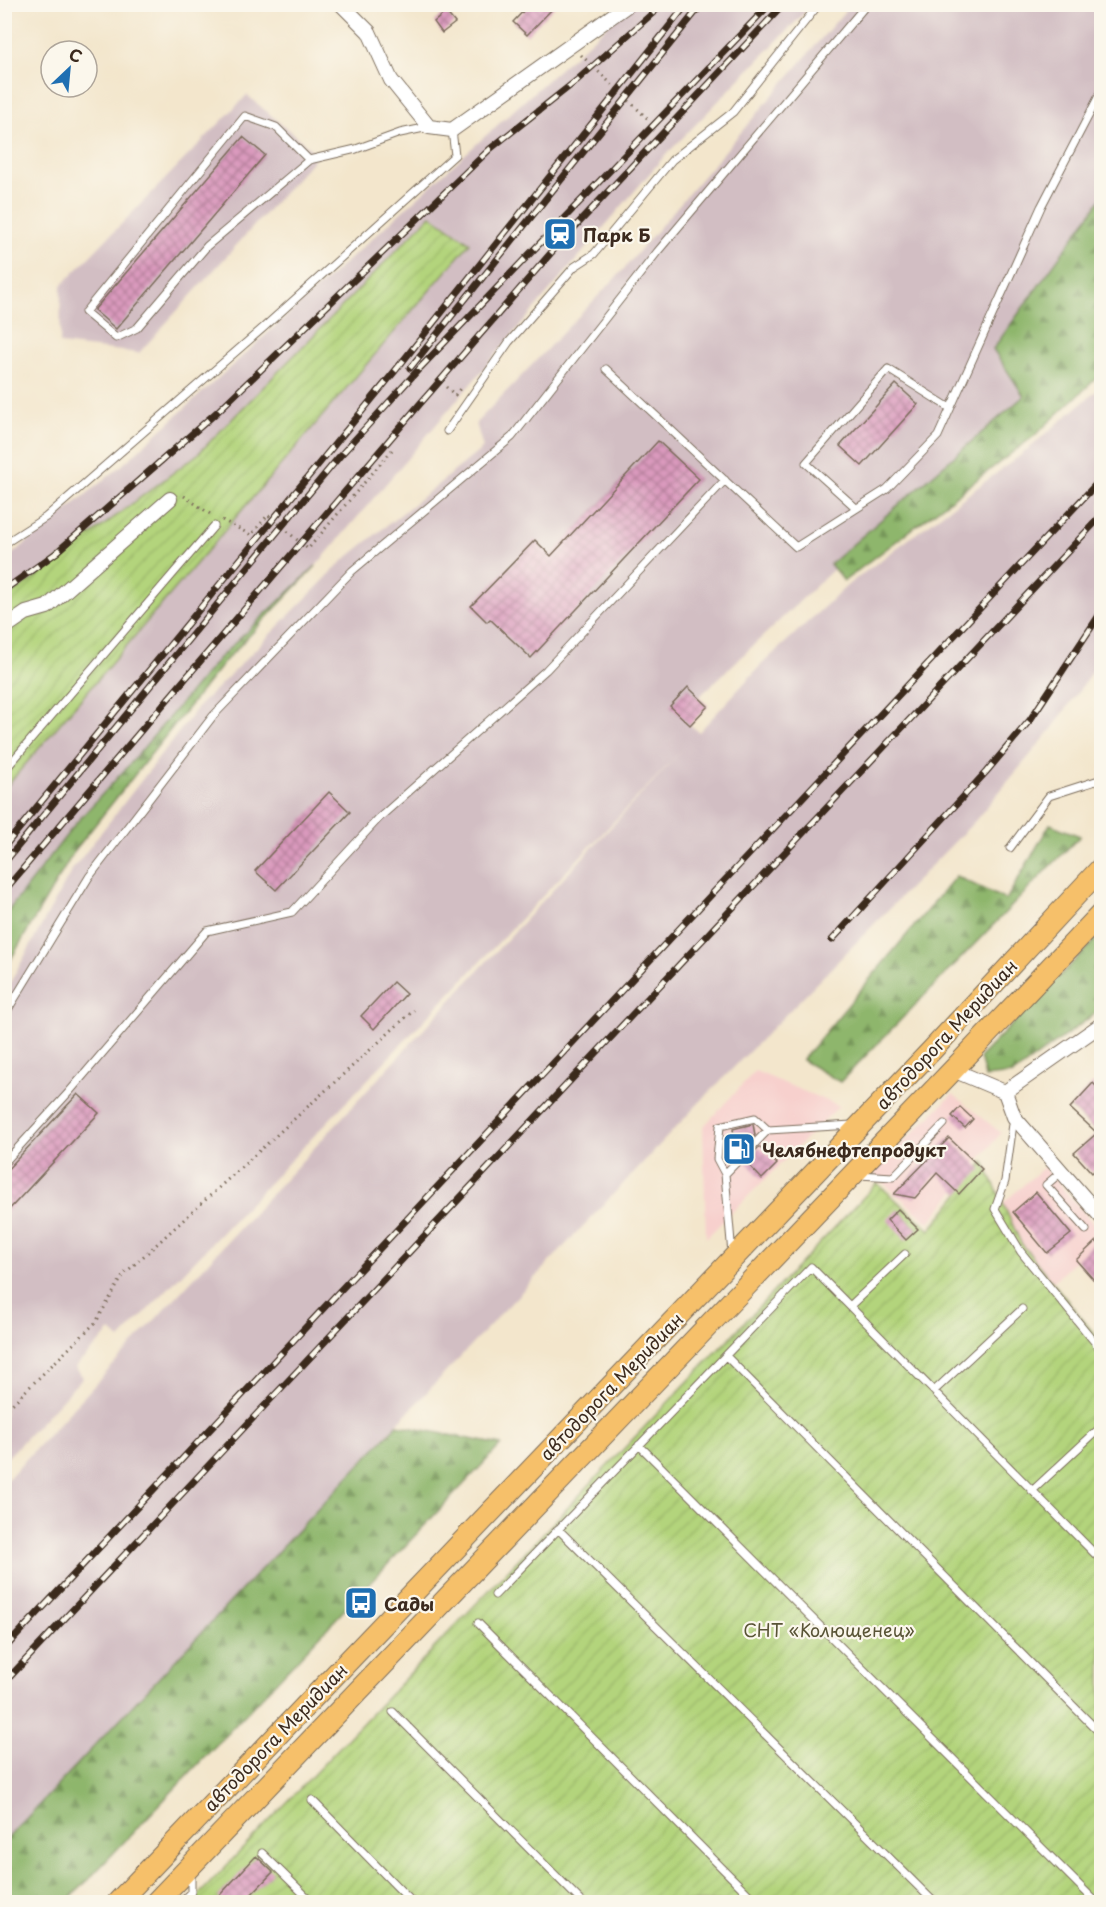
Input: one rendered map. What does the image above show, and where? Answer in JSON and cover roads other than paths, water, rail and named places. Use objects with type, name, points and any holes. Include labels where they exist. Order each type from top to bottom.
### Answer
[{"type":"main road","name":"автодорога Меридиан","points":[[117,1902],[861,1125],[1101,867]]},
{"type":"main road","name":"автодорога Меридиан","points":[[156,1902],[953,1071],[1101,912]]},
{"type":"main road","points":[[932,1050],[953,1071]]},
{"type":"street","points":[[341,4],[369,32],[391,80],[429,127],[452,130],[629,4]]},
{"type":"street","points":[[4,628],[26,613],[47,607],[170,499]]},
{"type":"street","points":[[1005,1092],[1101,1024]]},
{"type":"street","points":[[953,1071],[1005,1092],[1014,1117],[1101,1218]]},
{"type":"lane","points":[[447,431],[509,342],[574,267],[594,254],[672,160],[733,112],[819,4]]},
{"type":"lane","points":[[4,1016],[89,877],[213,716],[352,571],[512,437],[658,251],[867,4]]},
{"type":"lane","points":[[606,369],[795,547],[855,507],[887,489],[938,436],[1041,207],[1101,90]]},
{"type":"lane","points":[[309,160],[276,127],[245,116],[85,312],[116,338],[137,328],[207,246],[309,160],[356,149],[400,133],[429,127]]},
{"type":"lane","points":[[4,544],[46,517],[263,328],[455,155],[452,130]]},
{"type":"lane","points":[[855,507],[806,463],[888,369],[950,408]]},
{"type":"lane","points":[[4,1163],[69,1092],[207,931],[292,912],[379,818],[546,670],[725,480]]},
{"type":"lane","points":[[4,771],[214,526]]},
{"type":"lane","points":[[1010,848],[1049,796],[1101,779]]},
{"type":"lane","points":[[1014,1117],[1005,1180],[995,1209],[1021,1252],[1101,1351]]},
{"type":"lane","points":[[732,1259],[725,1174],[717,1159],[720,1126],[755,1118],[768,1130]]},
{"type":"lane","points":[[854,1174],[893,1177],[944,1124]]},
{"type":"lane","points":[[725,1174],[768,1130],[861,1125]]},
{"type":"lane","points":[[1061,1172],[1046,1185],[1086,1230]]},
{"type":"lane","points":[[850,1306],[905,1254]]},
{"type":"lane","points":[[495,1595],[811,1267],[1101,1562]]},
{"type":"lane","points":[[934,1391],[1022,1309]]},
{"type":"lane","points":[[726,1356],[1101,1734]]},
{"type":"lane","points":[[1032,1491],[1101,1426]]},
{"type":"lane","points":[[639,1445],[1096,1902]]},
{"type":"lane","points":[[558,1529],[934,1902]]},
{"type":"lane","points":[[478,1623],[756,1902]]},
{"type":"lane","points":[[393,1712],[582,1902]]},
{"type":"lane","points":[[312,1800],[412,1902]]},
{"type":"lane","points":[[262,1853],[312,1902]]},
{"type":"lane","points":[[181,1902],[190,1892],[191,1866]]},
{"type":"railway","points":[[4,590],[56,553],[217,412],[490,149],[576,81],[663,4]]},
{"type":"railway","points":[[4,847],[395,371],[687,4]]},
{"type":"railway","points":[[410,368],[702,4]]},
{"type":"railway","points":[[4,863],[339,457],[419,369],[770,4]]},
{"type":"railway","points":[[4,891],[557,246],[784,4]]},
{"type":"railway","points":[[4,1649],[1102,478]]},
{"type":"railway","points":[[4,1683],[1102,515]]},
{"type":"railway","points":[[832,940],[986,772],[1030,720],[1102,611]]},
{"type":"place","name":"Парк Б","points":[[560,234]]},
{"type":"place","name":"Челябнефтепродукт","points":[[739,1149]]},
{"type":"place","name":"Сады","points":[[361,1603]]},
{"type":"park label","name":"СНТ «Колющенец»","points":[[829,1629]]}]
